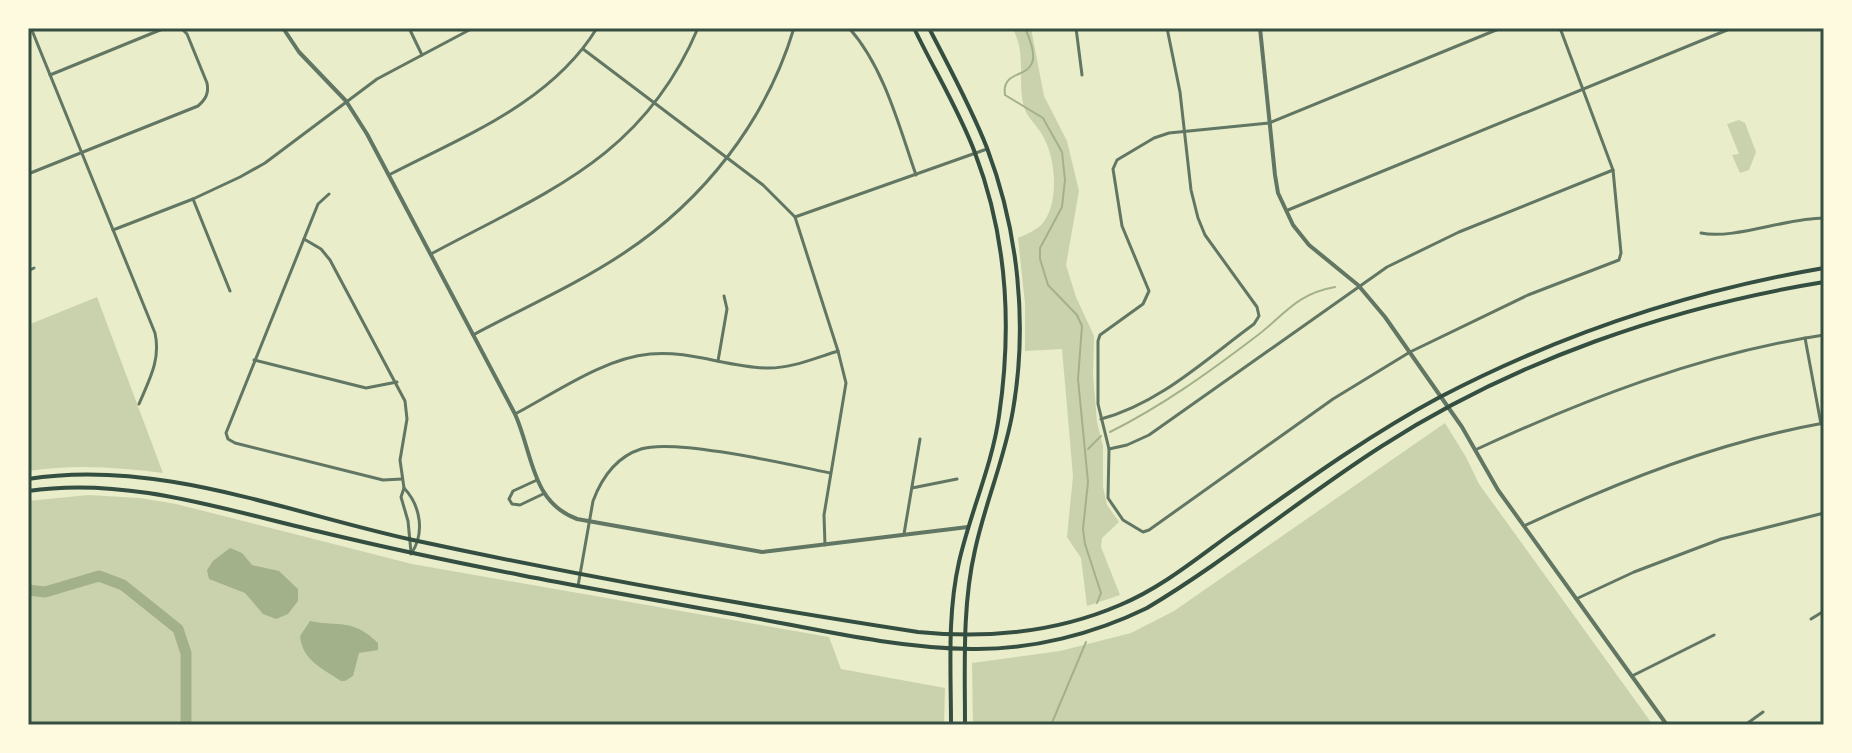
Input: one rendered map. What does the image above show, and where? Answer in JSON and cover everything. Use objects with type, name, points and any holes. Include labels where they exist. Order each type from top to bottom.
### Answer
[{"type":"main road","points":[[929,28],[987,149],[1007,210],[1019,310],[1018,378],[1007,442],[980,529],[971,577],[965,725]]},
{"type":"main road","points":[[916,29],[975,153],[998,237],[1006,310],[1004,376],[995,439],[968,527],[953,596],[951,725]]},
{"type":"main road","points":[[28,479],[69,474],[123,476],[200,488],[408,539],[836,619],[952,635],[1022,633],[1083,619],[1149,591],[1366,440],[1441,397],[1530,353],[1625,318],[1713,292],[1824,268]]},
{"type":"main road","points":[[28,491],[74,487],[151,492],[411,554],[859,637],[966,649],[1032,644],[1086,632],[1131,616],[1162,599],[1353,465],[1448,407],[1524,371],[1621,333],[1741,299],[1824,282]]},
{"type":"main road","points":[[1006,310],[1019,310]]},
{"type":"main road","points":[[1004,376],[1018,378]]},
{"type":"main road","points":[[995,439],[1007,442]]},
{"type":"main road","points":[[122,489],[123,476]]},
{"type":"main road","points":[[1083,619],[1086,632]]},
{"type":"street","points":[[31,28],[157,345],[156,364],[139,404]]},
{"type":"street","points":[[50,75],[165,28]]},
{"type":"street","points":[[28,174],[198,106],[208,91],[207,83],[187,34],[181,28]]},
{"type":"street","points":[[283,28],[299,52],[346,101],[389,175],[515,414],[543,494],[566,515],[762,552],[968,527],[980,529]]},
{"type":"street","points":[[409,28],[422,55]]},
{"type":"street","points":[[113,230],[193,199],[265,163],[389,72],[473,28]]},
{"type":"street","points":[[389,175],[514,109],[559,75],[597,28]]},
{"type":"street","points":[[431,254],[576,177],[616,147],[655,105],[687,53],[698,28]]},
{"type":"street","points":[[473,335],[598,269],[675,214],[727,158],[762,104],[794,28]]},
{"type":"street","points":[[849,28],[862,44],[879,76],[916,175]]},
{"type":"street","points":[[1076,28],[1082,75]]},
{"type":"street","points":[[1101,419],[1137,407],[1155,397],[1254,324],[1259,316],[1257,307],[1205,235],[1198,218],[1167,28]]},
{"type":"street","points":[[1261,28],[1275,175],[1285,211],[1309,245],[1358,285],[1410,352],[1448,407],[1498,490],[1667,725]]},
{"type":"street","points":[[1501,28],[1269,123],[1154,138],[1117,160],[1114,165],[1116,200],[1122,226],[1149,291],[1143,304],[1106,331],[1098,341],[1098,404],[1109,449],[1108,498],[1123,520],[1143,532],[1149,530],[1333,399],[1410,352],[1528,295],[1619,260],[1621,253],[1613,170],[1560,28]]},
{"type":"street","points":[[1285,211],[1732,28]]},
{"type":"street","points":[[583,49],[778,198],[795,217],[846,383],[824,515],[825,545]]},
{"type":"street","points":[[795,217],[987,149]]},
{"type":"street","points":[[1109,449],[1149,435],[1387,267],[1459,232],[1613,170]]},
{"type":"street","points":[[329,194],[318,204],[227,427],[228,439],[383,480],[402,479]]},
{"type":"street","points":[[193,199],[230,291]]},
{"type":"street","points":[[1701,233],[1715,236],[1784,221],[1824,218]]},
{"type":"street","points":[[304,239],[321,249],[330,260],[397,382],[407,410],[400,460],[404,488],[417,512],[420,541],[411,554]]},
{"type":"street","points":[[28,271],[34,268]]},
{"type":"street","points":[[718,361],[727,309],[724,296]]},
{"type":"street","points":[[1475,450],[1585,402],[1635,384],[1732,354],[1824,335]]},
{"type":"street","points":[[1524,526],[1676,462],[1763,435],[1822,424],[1805,338]]},
{"type":"street","points":[[515,414],[603,367],[639,355],[667,353],[768,368],[795,364],[838,351]]},
{"type":"street","points":[[254,360],[356,387],[375,388],[397,382]]},
{"type":"street","points":[[904,534],[920,439]]},
{"type":"street","points":[[578,586],[593,501],[606,474],[627,455],[652,446],[668,445],[830,474]]},
{"type":"street","points":[[912,488],[957,479]]},
{"type":"street","points":[[537,480],[513,491],[509,499],[512,504],[520,505],[543,494]]},
{"type":"street","points":[[404,488],[401,497],[408,521],[411,554]]},
{"type":"street","points":[[1576,599],[1634,572],[1721,539],[1824,513]]},
{"type":"street","points":[[1811,619],[1824,611]]},
{"type":"street","points":[[1632,676],[1714,635]]},
{"type":"street","points":[[1745,725],[1763,712]]},
{"type":"shaded area","points":[[1012,28],[1031,28],[1044,96],[1067,141],[1079,191],[1066,265],[1076,297],[1094,336],[1093,375],[1097,422],[1103,446],[1103,487],[1107,505],[1119,522],[1102,538],[1101,547],[1120,595],[1087,606],[1081,558],[1067,537],[1073,476],[1062,349],[1025,351],[1025,303],[1018,238],[1038,228],[1046,218],[1051,207],[1054,183],[1048,147],[1024,107],[1021,56]]},
{"type":"shaded area","points":[[1739,120],[1745,123],[1756,152],[1749,170],[1740,173],[1732,155],[1739,154],[1727,124]]},
{"type":"shaded area","points":[[97,297],[163,473],[96,467],[28,471],[28,325]]},
{"type":"shaded area","points":[[1445,423],[1479,484],[1653,725],[973,725],[972,663],[1060,651],[1131,633],[1174,611]]},
{"type":"shaded area","points":[[88,495],[176,504],[412,564],[829,637],[841,669],[945,688],[944,725],[28,725],[28,501]]},
{"type":"shaded area","points":[[230,548],[242,553],[252,565],[279,571],[298,589],[298,601],[288,614],[276,619],[263,614],[245,593],[209,579],[207,570],[213,561]]},
{"type":"shaded area","points":[[310,621],[361,630],[378,643],[378,650],[359,653],[353,676],[341,681],[314,663],[305,651],[300,636]]},
{"type":"waterway","points":[[1025,28],[1033,59],[1030,67],[1010,79],[1005,95],[1043,118],[1062,152],[1065,180],[1062,207],[1040,248],[1040,259],[1048,285],[1077,315],[1082,326],[1078,379],[1088,482],[1083,529],[1101,593],[1097,603]]},
{"type":"waterway","points":[[1110,432],[1202,376],[1300,300],[1335,287]]},
{"type":"waterway","points":[[1088,449],[1101,436]]},
{"type":"waterway","points":[[28,590],[45,592],[99,576],[123,585],[178,629],[186,653],[186,725]]},
{"type":"waterway","points":[[1051,725],[1086,642]]}]
